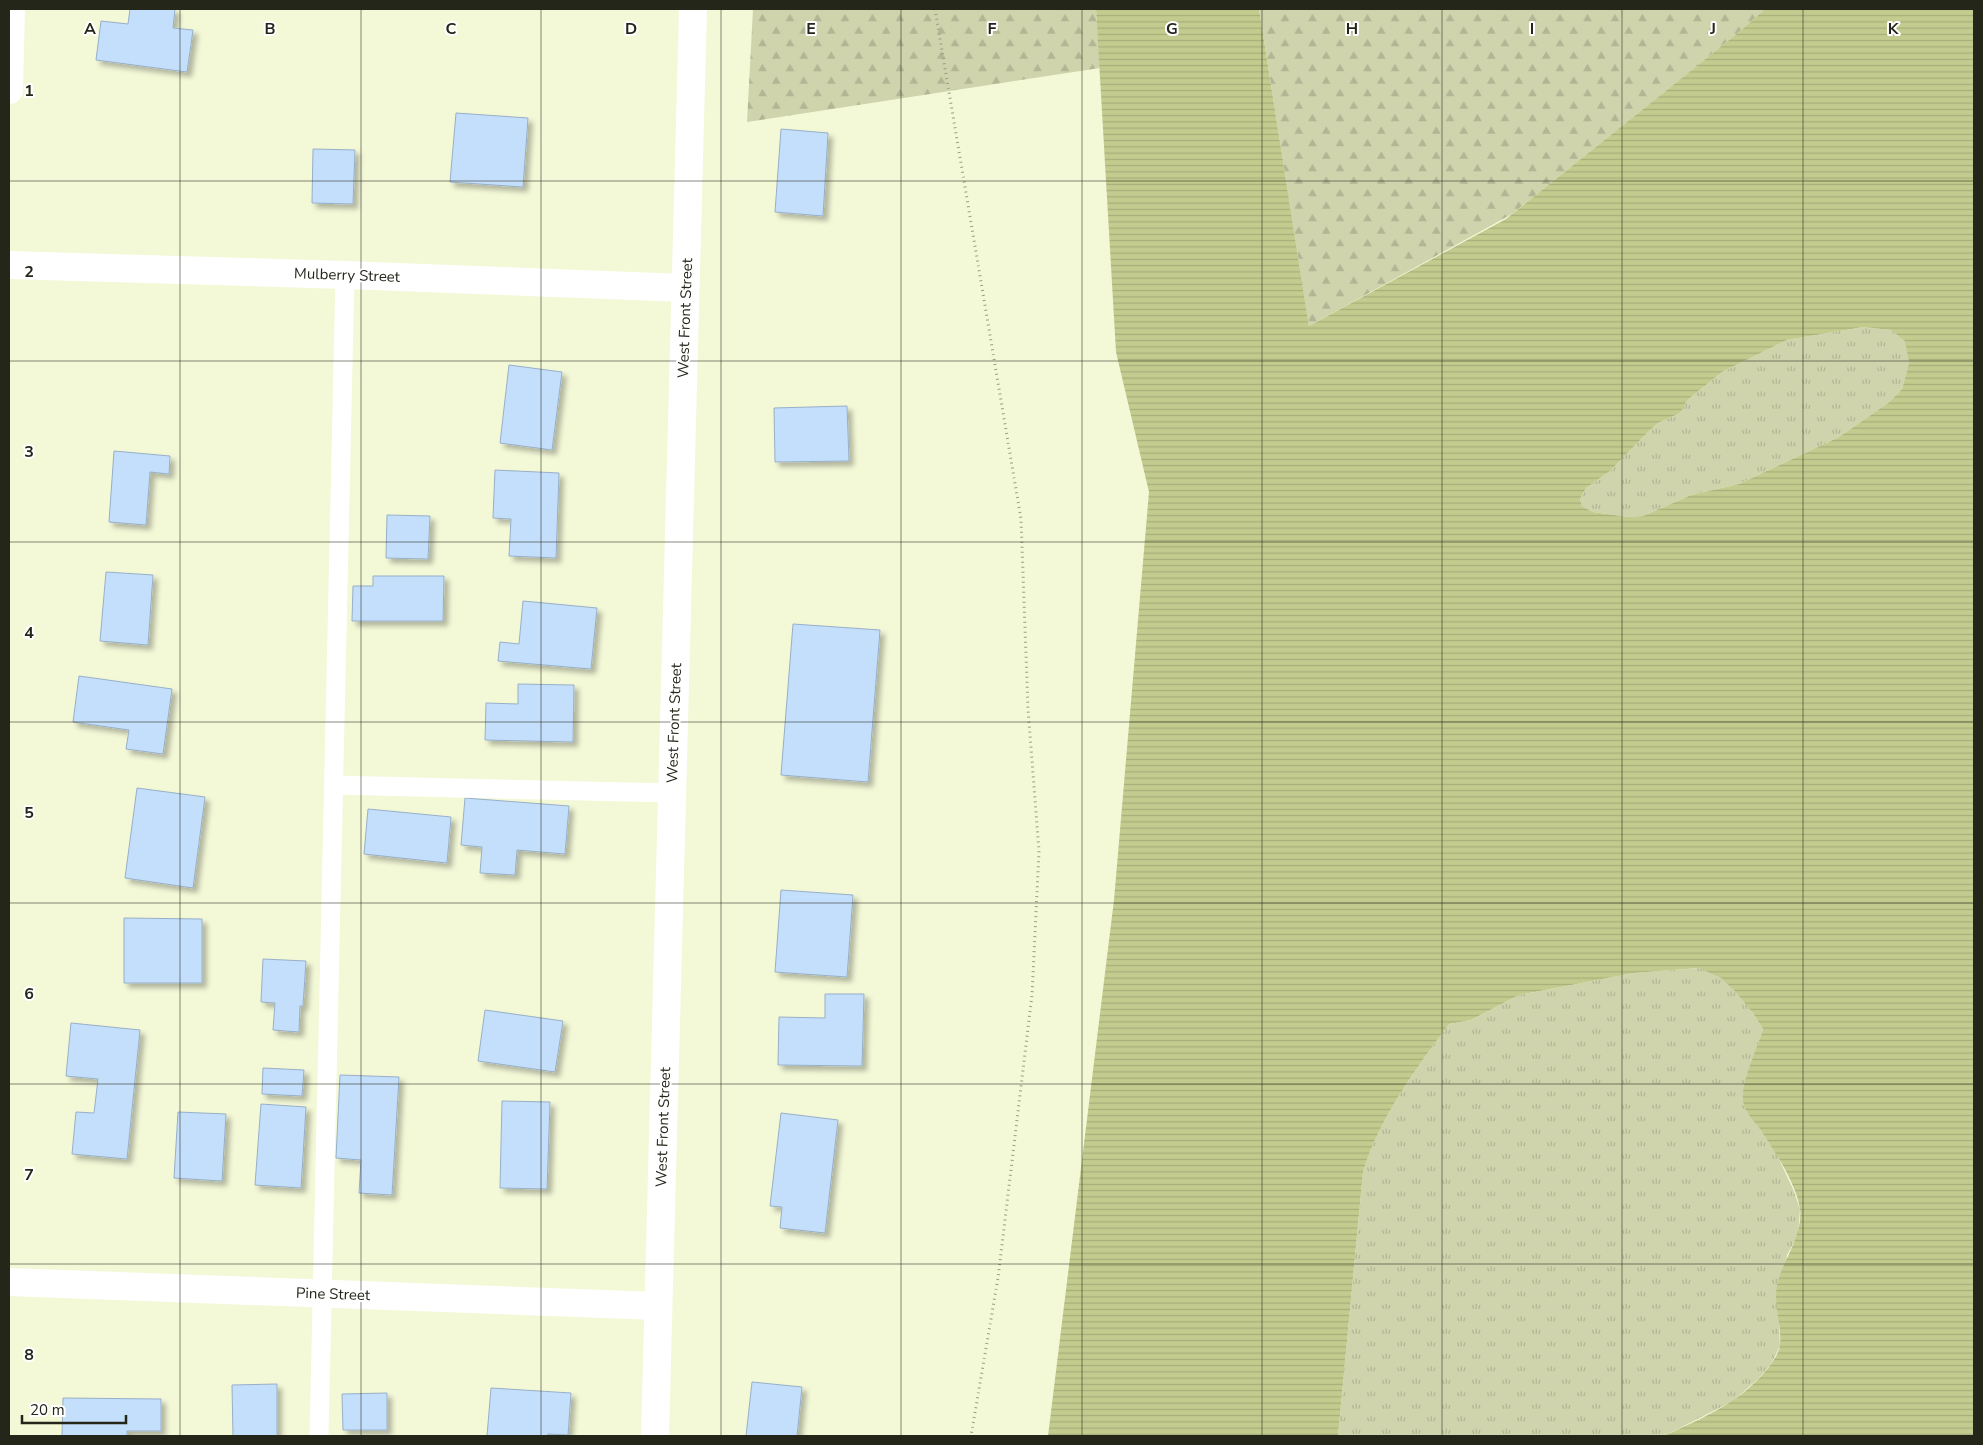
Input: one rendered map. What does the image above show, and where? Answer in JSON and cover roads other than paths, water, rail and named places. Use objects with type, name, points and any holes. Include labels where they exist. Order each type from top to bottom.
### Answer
[{"type":"main road","points":[[9,90],[11,9]]},
{"type":"main road","name":"West Front Street","points":[[654,1436],[693,9]]},
{"type":"main road","name":"Mulberry Street","points":[[9,265],[686,288]]},
{"type":"main road","name":"Pine Street","points":[[9,1282],[658,1306]]},
{"type":"lane","points":[[319,1436],[345,275]]},
{"type":"lane","points":[[333,785],[672,793]]}]
